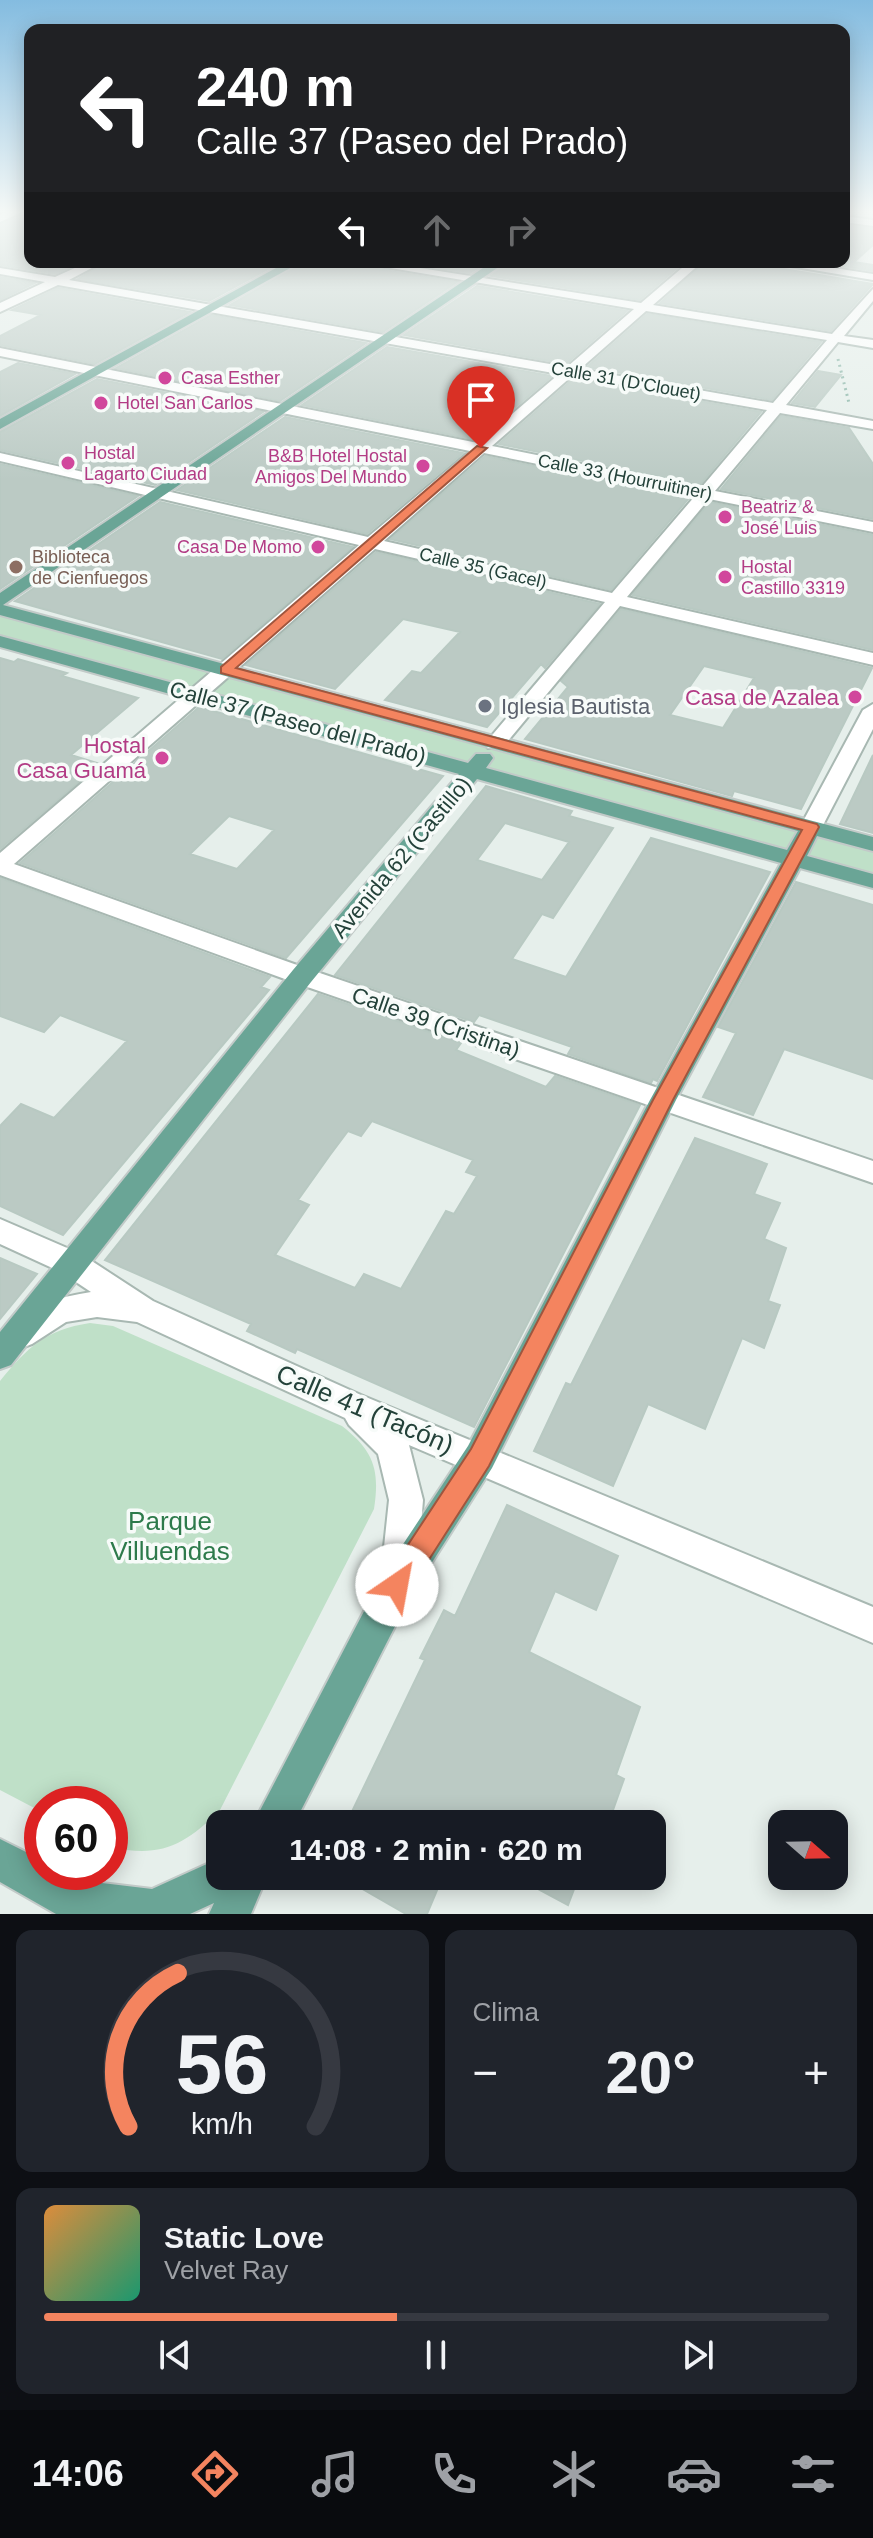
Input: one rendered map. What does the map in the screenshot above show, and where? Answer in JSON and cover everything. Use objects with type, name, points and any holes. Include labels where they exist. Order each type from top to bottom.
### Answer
[{"type":"main road","points":[[0,425],[225,301]]},
{"type":"main road","points":[[0,601],[443,301]]},
{"type":"main road","name":"Calle 37 (Paseo del Prado)","points":[[0,610],[873,844]]},
{"type":"main road","name":"Calle 37 (Paseo del Prado)","points":[[0,641],[873,881]]},
{"type":"main road","name":"Avenida 62 (Castillo)","points":[[5,1348],[302,976],[495,744]]},
{"type":"main road","points":[[280,1810],[397,1585],[480,1457],[663,1100],[811,827]]},
{"type":"main road","points":[[0,1859],[75,1907],[153,1910],[206,1885]]},
{"type":"main road","points":[[230,1914],[241,1890]]},
{"type":"street","name":"Calle 31 (D'Clouet)","points":[[174,301],[873,425]]},
{"type":"street","points":[[608,301],[873,344]]},
{"type":"street","points":[[0,866],[651,301]]},
{"type":"street","name":"Avenida 62 (Castillo)","points":[[495,744],[866,301]]},
{"type":"street","name":"Calle 33 (Hourruitiner)","points":[[0,352],[873,527]]},
{"type":"street","name":"Calle 35 (Gacel)","points":[[0,457],[873,659]]},
{"type":"street","points":[[811,827],[873,710]]},
{"type":"street","name":"Calle 39 (Cristina)","points":[[0,866],[302,976],[873,1172]]},
{"type":"street","name":"Calle 41 (Tacón)","points":[[0,1231],[71,1263],[142,1310],[350,1405],[480,1457],[873,1625]]},
{"type":"street","points":[[5,1348],[59,1310],[97,1304],[142,1310]]},
{"type":"street","points":[[350,1405],[393,1446],[406,1500],[397,1585]]},
{"type":"path","points":[[837,338],[843,387],[856,422]]},
{"type":"green space","points":[[0,616],[873,851],[873,873],[0,635]]},
{"type":"green space","name":"Parque Villuendas","points":[[90,1323],[113,1326],[342,1426],[368,1453],[375,1472],[374,1509],[220,1810],[206,1810],[206,1823],[195,1833],[157,1850],[128,1850],[128,1786],[24,1786],[24,1803],[0,1790],[0,1381],[39,1342],[74,1326]]},
{"type":"building","points":[[30,301],[131,301],[190,312],[95,364],[0,345],[0,336],[41,315],[12,310]]},
{"type":"building","points":[[236,301],[428,301],[383,332],[230,305]]},
{"type":"building","points":[[454,301],[569,301],[627,311],[566,364],[404,335]]},
{"type":"building","points":[[662,301],[858,301],[831,331],[660,303]]},
{"type":"building","points":[[647,314],[821,342],[772,400],[587,367]]},
{"type":"building","points":[[211,315],[366,343],[280,401],[116,368]]},
{"type":"building","points":[[387,347],[552,376],[477,440],[302,405]]},
{"type":"building","points":[[18,363],[75,374],[0,416],[0,372]]},
{"type":"building","points":[[818,371],[841,375],[815,407],[792,403]]},
{"type":"building","points":[[97,379],[263,412],[155,485],[0,450],[0,432]]},
{"type":"building","points":[[573,379],[761,412],[700,485],[499,444]]},
{"type":"building","points":[[781,416],[849,428],[873,464],[873,519],[721,489]]},
{"type":"building","points":[[285,417],[463,453],[367,534],[177,490]]},
{"type":"building","points":[[485,456],[689,498],[611,590],[390,539]]},
{"type":"building","points":[[0,464],[138,496],[0,589]]},
{"type":"building","points":[[160,502],[353,547],[222,659],[15,601]]},
{"type":"building","points":[[710,502],[873,535],[873,650],[632,595]]},
{"type":"building","points":[[376,552],[600,604],[545,668],[541,664],[487,727],[385,700],[412,671],[421,673],[460,632],[403,619],[335,689],[246,665]]},
{"type":"building","points":[[621,609],[872,668],[801,809],[734,791],[732,796],[525,739],[568,687],[561,681]],"holes":[[[704,666],[754,678],[723,728],[670,715]]]},
{"type":"building","points":[[0,658],[14,662],[18,659],[67,673],[62,676],[138,698],[71,755],[100,764],[0,849]]},
{"type":"building","points":[[199,707],[443,776],[286,958],[20,863]],"holes":[[[229,816],[274,830],[237,869],[190,854]]]},
{"type":"building","points":[[873,755],[873,833],[840,824]]},
{"type":"building","points":[[486,786],[572,811],[569,816],[613,828],[553,918],[542,914],[512,959],[566,977],[651,838],[770,872],[657,1081],[653,1079],[651,1083],[568,1054],[572,1047],[479,1015],[474,1022],[335,975]],"holes":[[[505,823],[569,842],[542,880],[477,860]]]},
{"type":"building","points":[[0,878],[270,977],[261,987],[269,990],[63,1235],[0,1206],[0,1126],[21,1104],[54,1118],[127,1041],[60,1015],[44,1032],[0,1016]]},
{"type":"building","points":[[796,882],[873,905],[873,1079],[784,1049],[753,1115],[703,1097],[736,1033],[718,1027]]},
{"type":"building","points":[[318,994],[461,1043],[456,1050],[546,1087],[555,1076],[640,1105],[474,1427],[297,1349],[295,1353],[247,1331],[251,1324],[105,1260]],"holes":[[[372,1121],[473,1160],[466,1172],[477,1176],[454,1214],[446,1211],[401,1289],[364,1274],[355,1288],[275,1255],[309,1205],[298,1200],[348,1131],[361,1136]]]},
{"type":"building","points":[[695,1138],[767,1164],[754,1194],[780,1203],[764,1239],[786,1248],[768,1301],[780,1305],[764,1348],[742,1338],[705,1429],[648,1404],[613,1486],[534,1451],[566,1383],[571,1385]]},
{"type":"building","points":[[0,1258],[37,1274],[0,1319]]},
{"type":"building","points":[[507,1505],[618,1556],[596,1610],[555,1591],[529,1652],[640,1707],[616,1775],[624,1779],[613,1810],[353,1810],[425,1660],[420,1658],[444,1610],[455,1616]]},
{"type":"building","points":[[364,1890],[437,1890],[427,1914],[406,1914]]},
{"type":"building","points":[[540,1890],[574,1890],[568,1905]]},
{"type":"place","name":"Casa Esther","points":[[165,378]]},
{"type":"place","name":"Hotel San Carlos","points":[[101,403]]},
{"type":"place","name":"Hostal Lagarto Ciudad","points":[[68,463]]},
{"type":"place","name":"B&B Hotel Hostal Amigos Del Mundo","points":[[423,466]]},
{"type":"place","name":"Beatriz & José Luis","points":[[725,517]]},
{"type":"place","name":"Casa De Momo","points":[[318,547]]},
{"type":"place","name":"Biblioteca de Cienfuegos","points":[[16,567]]},
{"type":"place","name":"Hostal Castillo 3319","points":[[725,577]]},
{"type":"place","name":"Casa de Azalea","points":[[855,697]]},
{"type":"place","name":"Iglesia Bautista","points":[[485,706]]},
{"type":"place","name":"Hostal Casa Guamá","points":[[162,758]]},
{"type":"route","points":[[397,1585],[480,1457],[663,1100],[811,827],[226,670],[481,448]]}]
